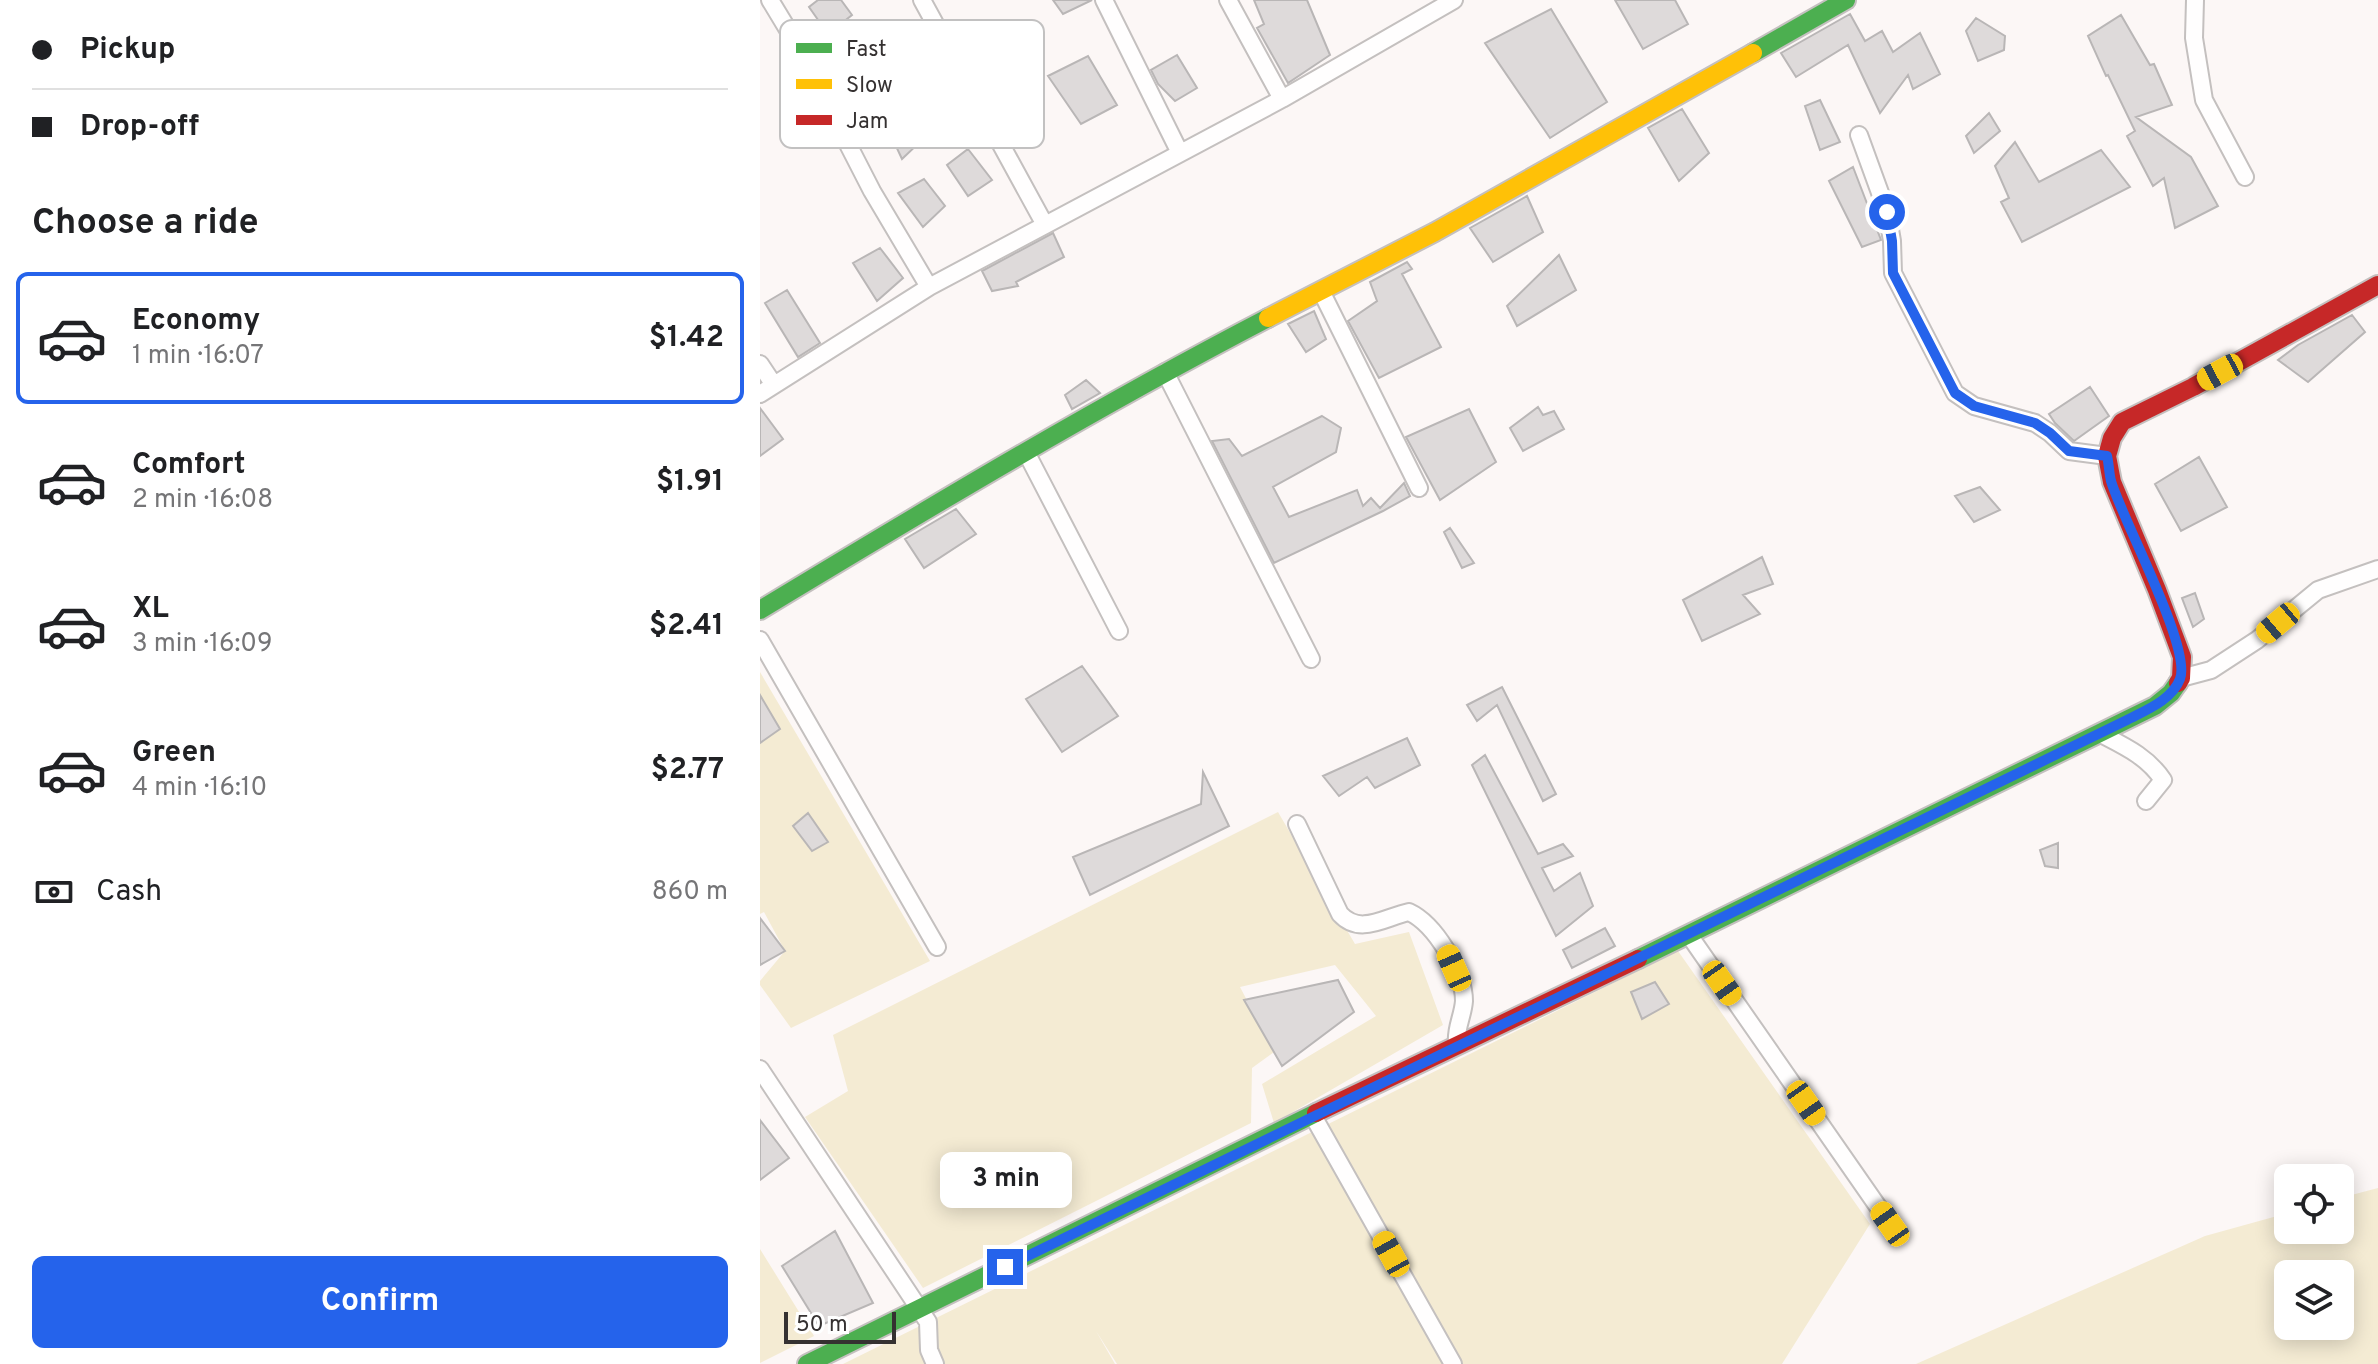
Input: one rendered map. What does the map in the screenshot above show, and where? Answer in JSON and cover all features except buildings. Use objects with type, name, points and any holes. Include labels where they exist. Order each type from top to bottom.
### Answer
[{"type":"street","points":[[770,0],[782,20]]},
{"type":"street","points":[[922,0],[933,20]]},
{"type":"street","points":[[1104,0],[1180,153]]},
{"type":"street","points":[[1228,0],[1282,99]]},
{"type":"street","points":[[760,364],[767,389],[929,287],[1282,99],[1454,0]]},
{"type":"street","points":[[760,610],[1165,372],[1435,232],[1846,0]]},
{"type":"street","points":[[2195,0],[2194,38],[2204,100],[2245,177]]},
{"type":"street","points":[[1859,135],[1887,212],[1893,273],[1955,393],[1974,406],[2035,423],[2069,451],[2107,456]]},
{"type":"street","points":[[850,148],[929,287]]},
{"type":"street","points":[[1003,148],[1045,225]]},
{"type":"street","points":[[807,1364],[1457,1044],[1689,935],[2155,706],[2171,693],[2181,678],[2182,657],[2112,482],[2107,456],[2112,438],[2122,422],[2275,343],[2378,285]]},
{"type":"street","points":[[1322,293],[1419,488]]},
{"type":"street","points":[[1165,372],[1311,659]]},
{"type":"street","points":[[1026,452],[1119,631]]},
{"type":"street","points":[[2181,678],[2211,670],[2257,640],[2318,590],[2378,569]]},
{"type":"street","points":[[760,640],[937,947]]},
{"type":"street","points":[[2099,733],[2138,753],[2154,766],[2163,780],[2146,801]]},
{"type":"street","points":[[1297,824],[1346,921],[1371,925],[1409,912],[1432,929],[1448,953],[1461,983],[1464,1002],[1456,1034],[1457,1044]]},
{"type":"street","points":[[1689,935],[1890,1224]]},
{"type":"street","points":[[760,1069],[928,1322],[929,1350],[935,1364]]},
{"type":"street","points":[[1313,1116],[1453,1364]]},
{"type":"shaded area","points":[[760,672],[930,961],[791,1028],[760,985],[785,951],[764,912],[760,914]]},
{"type":"shaded area","points":[[1278,812],[1355,944],[1409,932],[1443,1025],[1274,1123],[1262,1084],[1376,1016],[1335,965],[1240,987],[1274,1052],[1252,1068],[1251,1123],[923,1288],[805,1117],[848,1091],[833,1035]]},
{"type":"shaded area","points":[[1678,951],[1870,1224],[1782,1364],[1117,1364],[1096,1331],[1115,1364],[843,1364]]},
{"type":"shaded area","points":[[2378,1188],[2378,1364],[1916,1364],[2205,1236],[2274,1217],[2274,1244],[2354,1244],[2354,1194]]},
{"type":"shaded area","points":[[760,1249],[814,1336],[760,1363]]},
{"type":"traffic: fast","points":[[1753,53],[1846,0]]},
{"type":"traffic: fast","points":[[760,610],[1075,423],[1268,318]]},
{"type":"traffic: fast","points":[[1638,959],[2155,706],[2178,683]]},
{"type":"traffic: fast","points":[[807,1364],[1316,1113]]},
{"type":"traffic: slow","points":[[1268,318],[1435,232],[1753,53]]},
{"type":"traffic: jam","points":[[2178,683],[2182,657],[2112,482],[2107,456],[2112,438],[2122,422],[2193,387],[2378,285]]},
{"type":"traffic: jam","points":[[1316,1113],[1638,959]]},
{"type":"route","points":[[1005,1267],[2127,720],[2155,706],[2171,693],[2181,678],[2182,657],[2112,482],[2107,456],[2076,454],[2063,448],[2050,433],[2035,423],[1974,406],[1955,393],[1893,273],[1887,212]]}]
